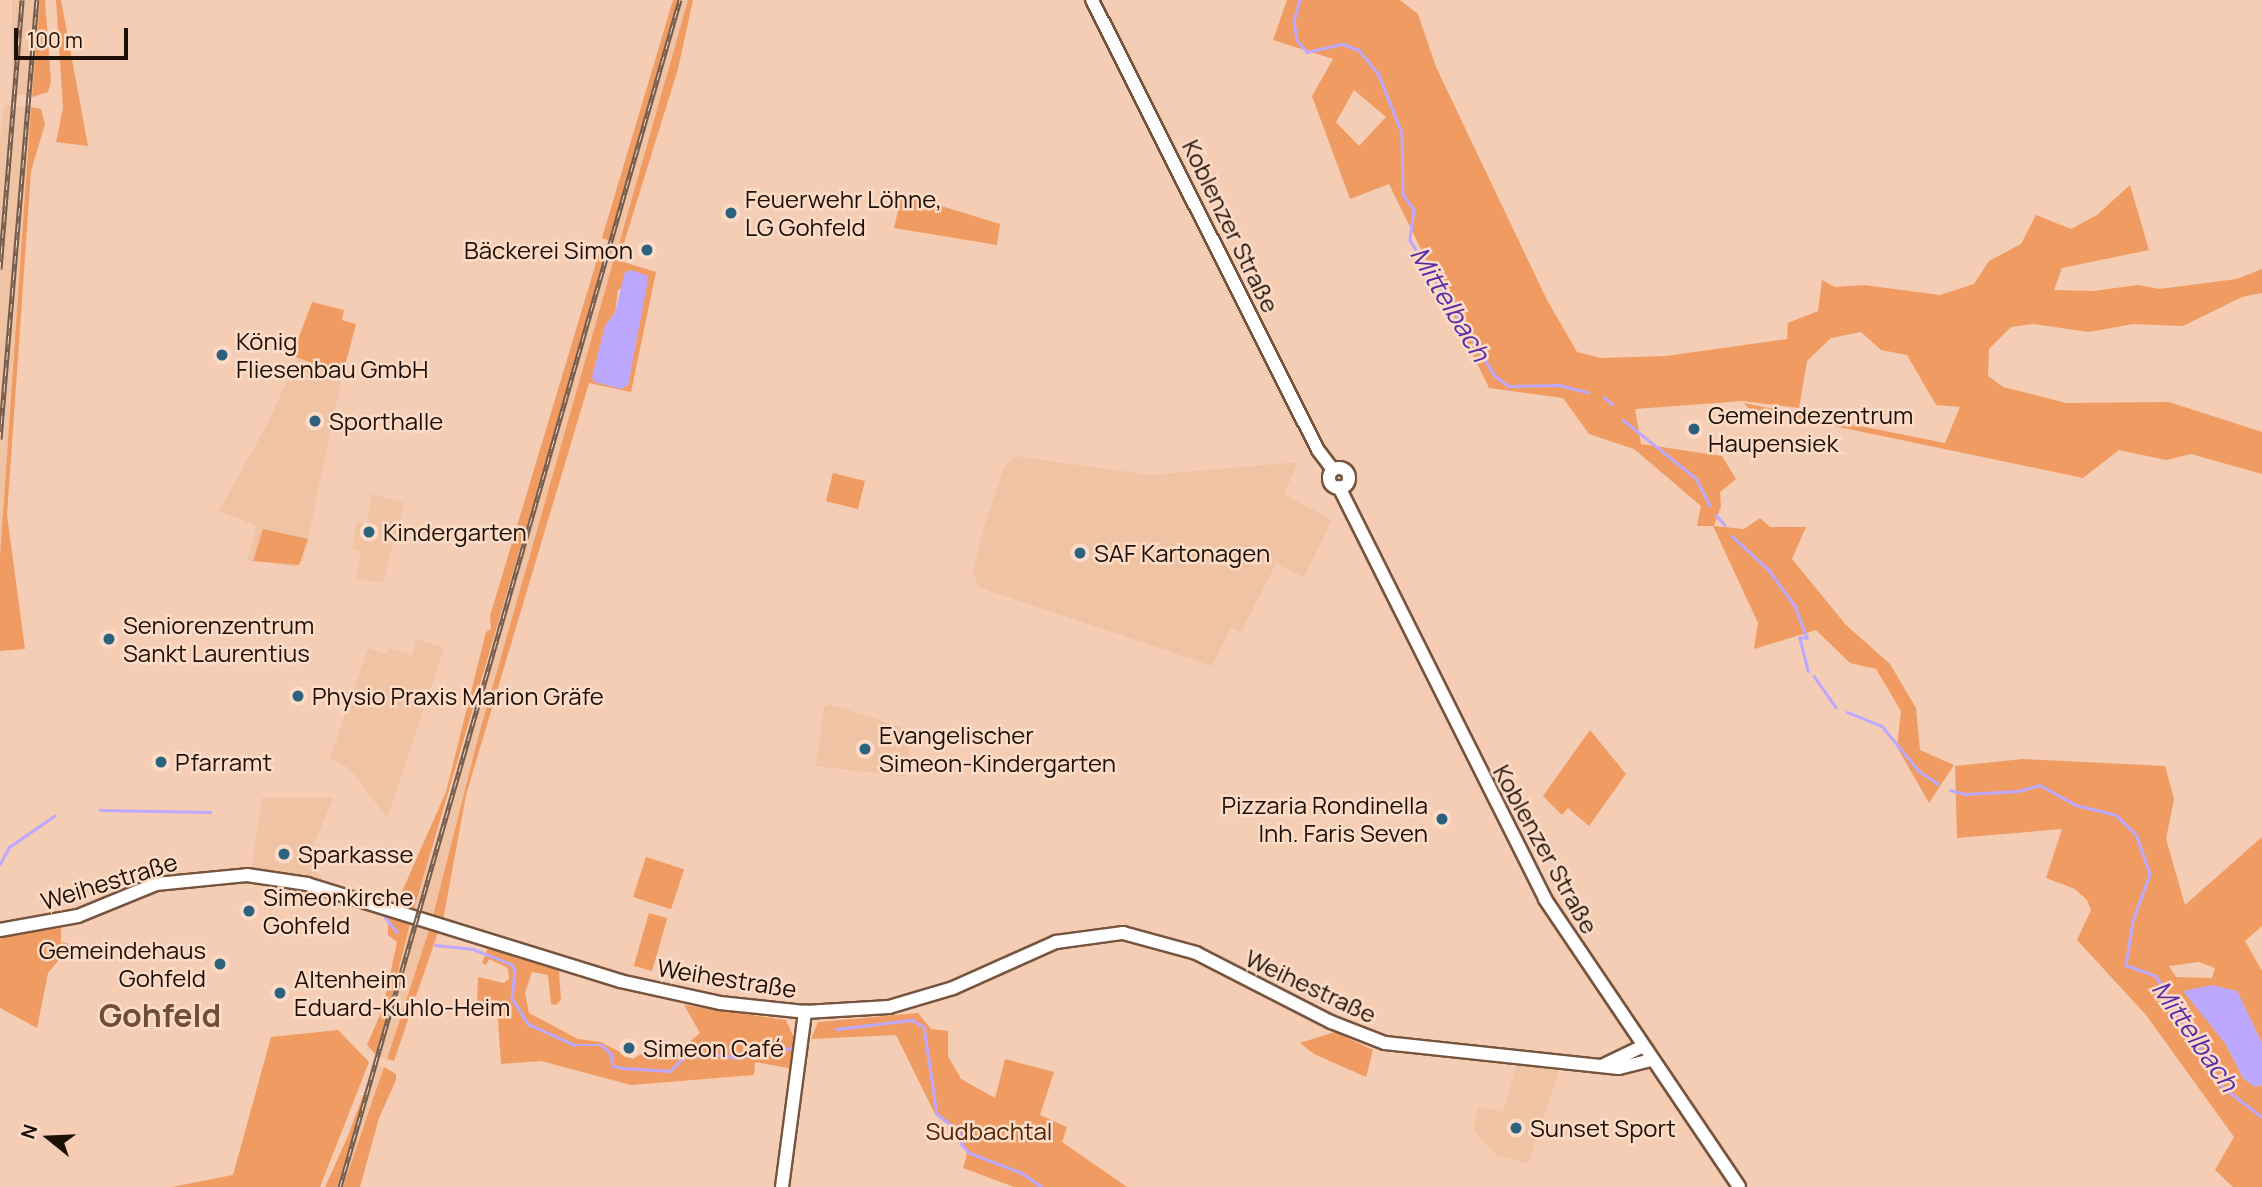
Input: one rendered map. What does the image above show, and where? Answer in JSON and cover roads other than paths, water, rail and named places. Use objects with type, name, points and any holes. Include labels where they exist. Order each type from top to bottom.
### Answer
[{"type":"main road","name":"Koblenzer Straße","points":[[1092,0],[1318,450],[1333,470],[1330,481],[1342,486],[1349,512],[1541,890],[1641,1047],[1740,1187]]},
{"type":"main road","name":"Weihestraße","points":[[0,930],[78,916],[156,884],[247,875],[307,884],[620,981],[720,1003],[805,1012],[889,1007],[953,988],[1056,942],[1123,933],[1196,954],[1331,1022],[1385,1043],[1601,1066],[1632,1067],[1650,1060]]},
{"type":"main road","points":[[782,1187],[805,1012]]},
{"type":"main road","points":[[1619,1059],[1626,1044],[1624,1021]]},
{"type":"main road","name":"Weihestraße","points":[[1601,1066],[1641,1047]]},
{"type":"waterway","name":"Mittelbach","points":[[1300,0],[1294,21],[1297,40],[1307,52],[1343,44],[1359,50],[1379,75],[1402,133],[1403,194],[1414,210],[1410,240],[1495,376],[1509,386],[1559,385],[1588,392]]},
{"type":"waterway","name":"Mittelbach","points":[[1604,397],[1612,404]]},
{"type":"waterway","name":"Mittelbach","points":[[1623,420],[1696,478],[1710,506]]},
{"type":"waterway","name":"Mittelbach","points":[[1716,515],[1725,525]]},
{"type":"waterway","name":"Mittelbach","points":[[1732,536],[1769,570],[1795,606],[1807,638],[1800,638],[1808,671]]},
{"type":"waterway","name":"Mittelbach","points":[[1814,676],[1836,707]]},
{"type":"waterway","name":"Mittelbach","points":[[1847,712],[1882,726],[1919,771],[1938,784]]},
{"type":"waterway","name":"Mittelbach","points":[[1950,790],[1965,794],[2018,791],[2040,785],[2076,805],[2116,815],[2136,834],[2150,874],[2133,921],[2126,965],[2156,976],[2223,1087],[2262,1117]]},
{"type":"waterway","points":[[100,810],[210,812]]},
{"type":"waterway","points":[[0,864],[9,847],[54,816]]},
{"type":"waterway","points":[[385,917],[397,932]]},
{"type":"waterway","points":[[435,945],[473,949],[511,964],[515,970],[512,998],[528,1024],[575,1045],[602,1045],[611,1054],[613,1066],[670,1071],[684,1057],[724,1055],[736,1058],[793,1048]]},
{"type":"waterway","points":[[836,1029],[912,1020],[924,1027],[937,1114],[959,1131],[962,1145],[970,1153],[1022,1173],[1042,1187]]},
{"type":"railway","points":[[0,269],[22,0]]},
{"type":"railway","points":[[0,439],[37,0]]},
{"type":"railway","points":[[340,1187],[680,0]]},
{"type":"place","name":"Feuerwehr Löhne, LG Gohfeld","points":[[731,213]]},
{"type":"place","name":"Bäckerei Simon","points":[[647,250]]},
{"type":"place","name":"König Fliesenbau GmbH","points":[[222,355]]},
{"type":"place","name":"Sporthalle","points":[[315,421]]},
{"type":"place","name":"Gemeindezentrum Haupensiek","points":[[1694,429]]},
{"type":"place","name":"Kindergarten","points":[[369,532]]},
{"type":"place","name":"SAF Kartonagen","points":[[1080,553]]},
{"type":"place","name":"Seniorenzentrum Sankt Laurentius","points":[[109,639]]},
{"type":"place","name":"Physio Praxis Marion Gräfe","points":[[298,696]]},
{"type":"place","name":"Evangelischer Simeon-Kindergarten","points":[[865,749]]},
{"type":"place","name":"Pfarramt","points":[[161,762]]},
{"type":"place","name":"Pizzaria Rondinella Inh. Faris Seven","points":[[1442,819]]},
{"type":"place","name":"Sparkasse","points":[[284,854]]},
{"type":"place","name":"Simeonkirche Gohfeld","points":[[249,911]]},
{"type":"place","name":"Gemeindehaus Gohfeld","points":[[220,964]]},
{"type":"place","name":"Altenheim Eduard-Kuhlo-Heim","points":[[280,993]]},
{"type":"place","name":"Simeon Café","points":[[629,1048]]},
{"type":"place","name":"Sunset Sport","points":[[1516,1128]]},
{"type":"district","name":"Gohfeld","points":[[160,1015]]},
{"type":"park label","name":"Sudbachtal","points":[[989,1131]]}]
